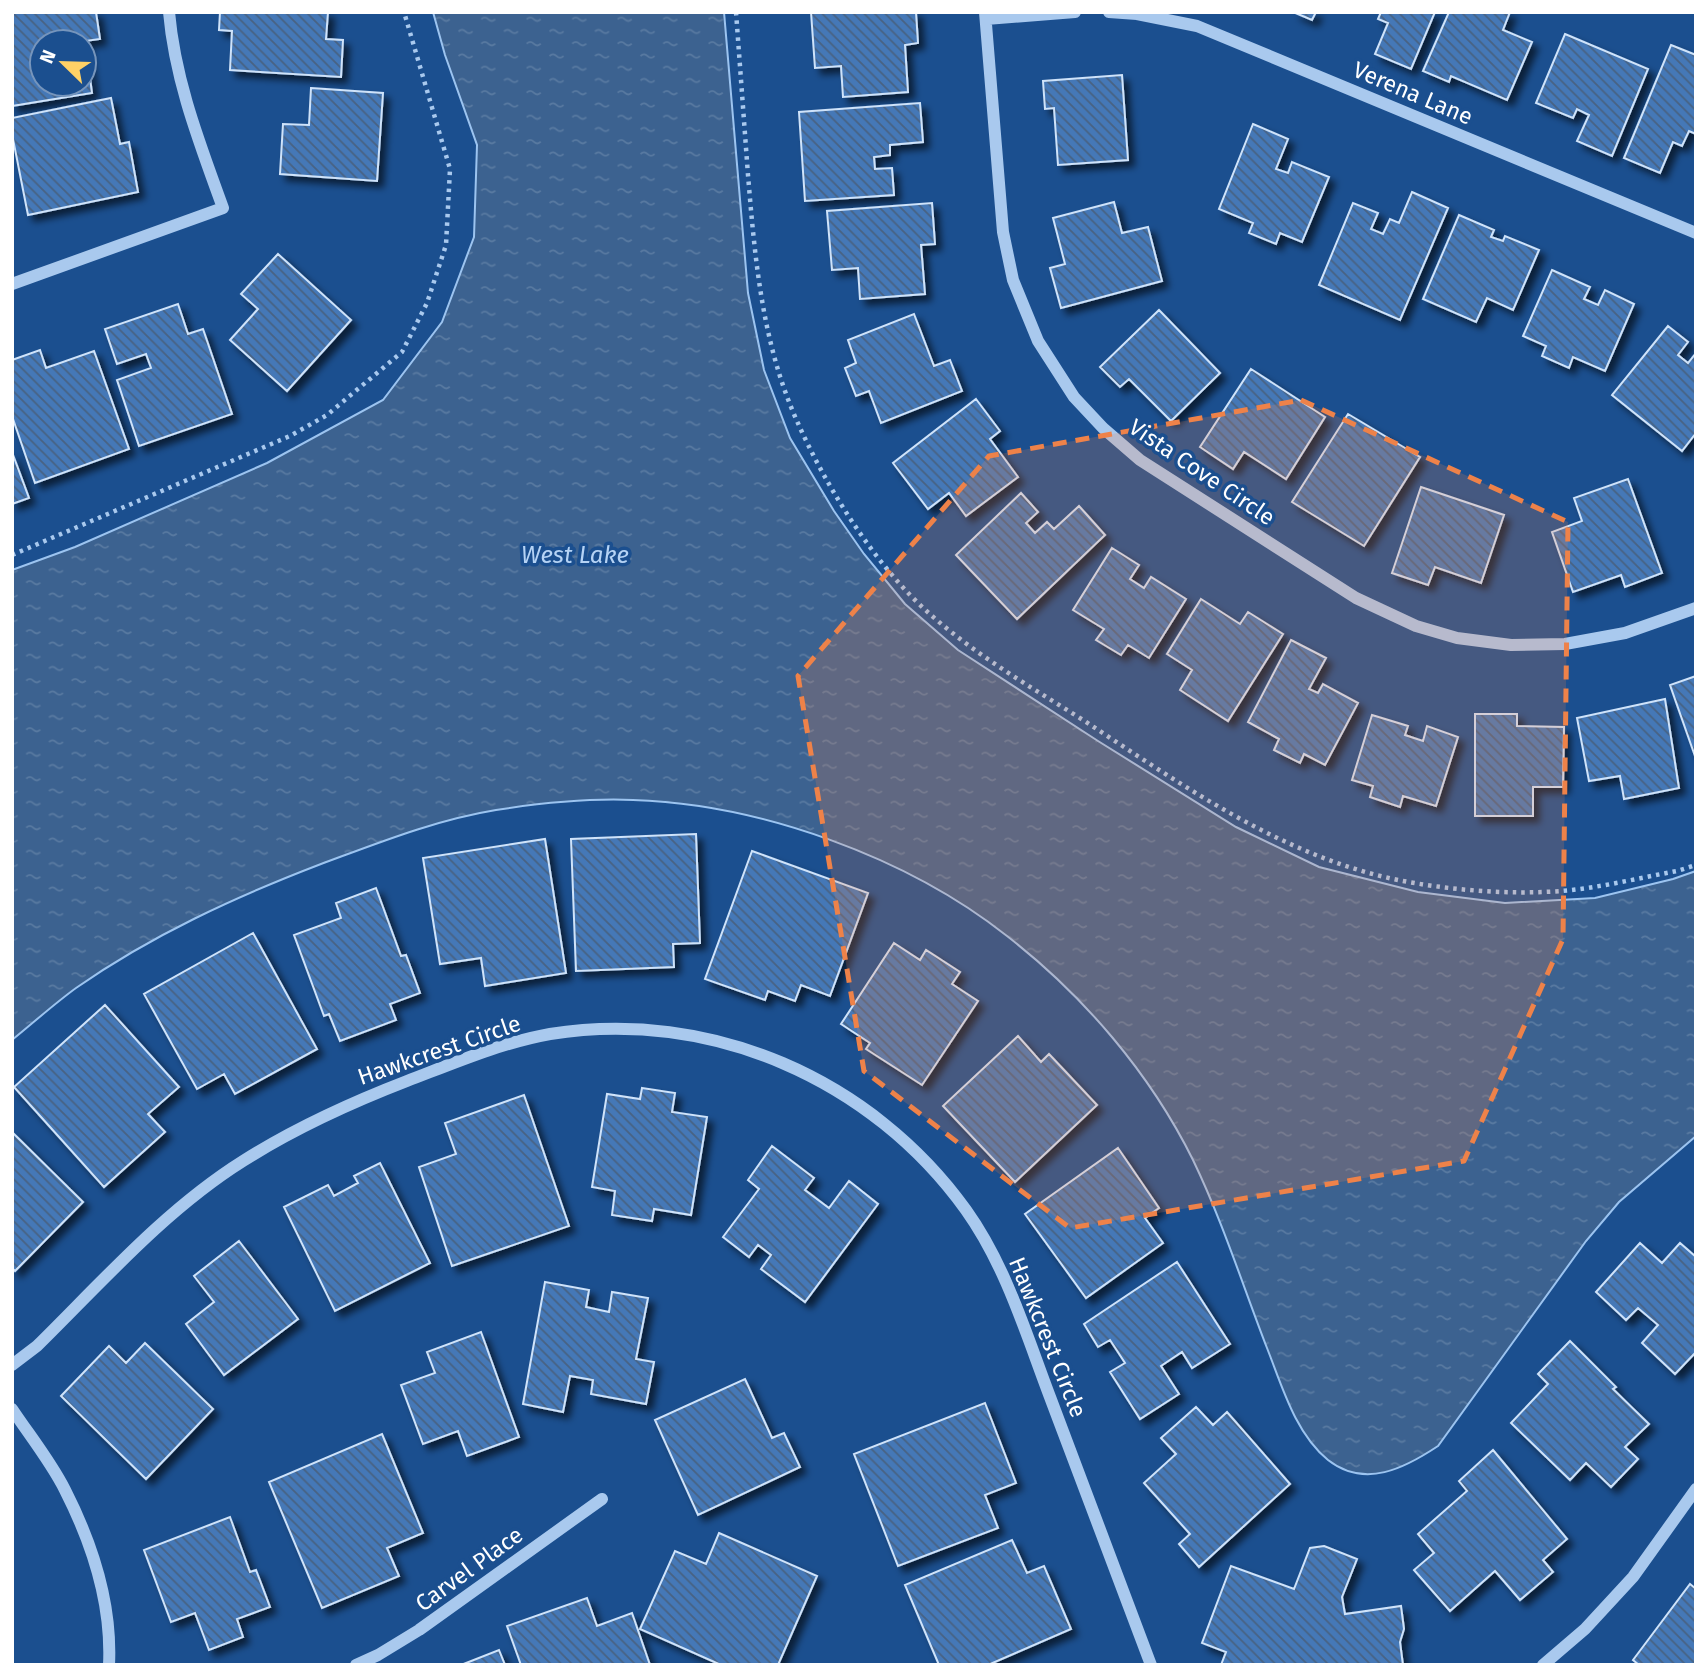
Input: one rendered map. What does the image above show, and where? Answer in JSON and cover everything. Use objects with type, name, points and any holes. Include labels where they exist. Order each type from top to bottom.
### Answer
[{"type":"street","points":[[12,285],[223,208],[183,93],[171,38],[169,12]]},
{"type":"street","points":[[986,16],[1074,12]]},
{"type":"street","name":"Verena Lane","points":[[1109,12],[1137,14],[1197,26],[1696,233]]},
{"type":"street","name":"Vista Cove Circle","points":[[986,16],[1003,232],[1013,280],[1038,341],[1074,397],[1103,429],[1140,460],[1356,598],[1416,626],[1457,638],[1511,645],[1565,644],[1625,633],[1696,608]]},
{"type":"street","name":"Hawkcrest Circle","points":[[12,1365],[37,1346],[176,1211],[240,1162],[300,1127],[351,1103],[491,1048],[548,1035],[592,1029],[658,1030],[717,1040],[766,1055],[820,1080],[882,1120],[930,1165],[968,1212],[1004,1276],[1151,1665]]},
{"type":"street","points":[[12,1409],[64,1488],[89,1545],[104,1604],[109,1665]]},
{"type":"street","points":[[1543,1665],[1585,1629],[1633,1577],[1696,1489]]},
{"type":"street","name":"Carvel Place","points":[[356,1665],[419,1630],[602,1499]]},
{"type":"path","points":[[12,555],[290,436],[327,415],[402,352],[427,303],[446,245],[450,169],[404,12]]},
{"type":"path","points":[[736,12],[752,227],[761,303],[776,366],[797,421],[836,497],[885,566],[929,613],[978,652],[1184,786],[1287,844],[1346,868],[1401,881],[1493,891],[1561,891],[1677,871],[1696,864]]},
{"type":"highlighted area","points":[[1301,400],[1568,522],[1563,939],[1464,1161],[1070,1228],[864,1071],[798,676],[989,456]]},
{"type":"water","name":"West Lake","points":[[433,12],[724,12],[748,293],[764,370],[790,438],[834,511],[864,554],[905,604],[958,650],[1236,827],[1319,867],[1418,892],[1505,903],[1595,898],[1696,871],[1696,1136],[1619,1202],[1586,1241],[1438,1446],[1398,1468],[1370,1474],[1342,1469],[1328,1460],[1307,1436],[1291,1408],[1204,1183],[1176,1128],[1135,1066],[1088,1010],[1035,959],[967,908],[878,859],[781,824],[731,812],[633,800],[581,800],[530,805],[451,820],[321,864],[195,918],[105,969],[68,994],[12,1040],[12,570],[75,547],[267,463],[383,400],[442,322],[474,237],[477,145],[445,55]]},
{"type":"building","points":[[12,12],[96,12],[100,39],[98,28],[28,28],[28,98],[61,98],[12,106]]},
{"type":"building","points":[[220,12],[328,12],[326,39],[343,40],[341,77],[230,70],[232,31],[219,30]]},
{"type":"building","points":[[811,12],[916,12],[918,43],[905,45],[908,92],[843,97],[841,66],[815,68]]},
{"type":"building","points":[[1293,12],[1316,12],[1312,20]]},
{"type":"building","points":[[1381,12],[1435,12],[1411,69],[1375,54],[1388,23],[1378,19]]},
{"type":"building","points":[[1449,12],[1510,12],[1503,30],[1532,42],[1507,100],[1451,76],[1449,82],[1423,71]]},
{"type":"building","points":[[1565,34],[1648,69],[1612,156],[1577,141],[1589,115],[1577,109],[1573,118],[1536,103]]},
{"type":"building","points":[[1671,45],[1696,55],[1696,134],[1689,131],[1682,146],[1673,142],[1660,173],[1624,158]]},
{"type":"building","points":[[1122,75],[1128,160],[1058,165],[1054,108],[1045,109],[1043,81]]},
{"type":"building","points":[[311,88],[383,93],[377,181],[280,174],[283,124],[309,125]]},
{"type":"building","points":[[111,98],[120,144],[129,142],[138,192],[28,215],[12,134],[12,118]]},
{"type":"building","points":[[920,103],[923,142],[890,145],[890,155],[874,157],[875,169],[892,168],[894,195],[805,201],[799,112]]},
{"type":"building","points":[[1253,124],[1288,139],[1276,169],[1288,173],[1292,162],[1329,177],[1302,242],[1280,233],[1276,244],[1249,233],[1253,223],[1219,209]]},
{"type":"building","points":[[1412,192],[1448,208],[1400,320],[1319,285],[1353,203],[1378,213],[1371,229],[1383,234],[1390,219],[1399,223]]},
{"type":"building","points":[[1114,202],[1122,233],[1148,227],[1162,281],[1061,308],[1050,268],[1065,264],[1053,218]]},
{"type":"building","points":[[932,203],[935,244],[921,245],[925,294],[860,299],[858,268],[832,270],[827,211]]},
{"type":"building","points":[[1459,215],[1494,230],[1491,237],[1503,241],[1505,236],[1539,250],[1513,310],[1487,298],[1476,322],[1423,299]]},
{"type":"building","points":[[278,254],[351,320],[287,391],[230,340],[258,309],[241,294]]},
{"type":"building","points":[[1552,270],[1590,287],[1584,299],[1598,305],[1605,290],[1634,304],[1605,371],[1573,357],[1569,368],[1542,356],[1546,346],[1523,336]]},
{"type":"building","points":[[178,304],[188,334],[203,329],[232,414],[139,446],[117,380],[151,368],[146,354],[117,364],[105,329]]},
{"type":"building","points":[[1159,310],[1220,373],[1171,421],[1129,379],[1120,387],[1100,367]]},
{"type":"building","points":[[914,314],[934,366],[950,360],[962,391],[881,423],[869,391],[856,396],[845,368],[856,363],[848,340]]},
{"type":"building","points":[[1668,326],[1688,342],[1678,355],[1688,363],[1696,353],[1696,433],[1682,451],[1612,395]]},
{"type":"building","points":[[40,350],[46,368],[94,351],[129,449],[35,483],[12,416],[12,360]]},
{"type":"building","points":[[1251,369],[1325,417],[1286,479],[1244,452],[1233,469],[1200,447]]},
{"type":"building","points":[[976,399],[1000,431],[990,439],[1018,477],[966,516],[949,493],[928,509],[893,463]]},
{"type":"building","points":[[1348,414],[1420,457],[1364,546],[1292,502]]},
{"type":"building","points":[[12,452],[29,498],[12,504]]},
{"type":"building","points":[[1628,479],[1662,573],[1625,587],[1621,575],[1573,592],[1552,532],[1582,521],[1574,498]]},
{"type":"building","points":[[1421,487],[1504,515],[1481,583],[1435,567],[1428,585],[1392,573]]},
{"type":"building","points":[[1021,493],[1038,512],[1026,523],[1035,533],[1047,522],[1054,529],[1079,506],[1105,535],[1017,619],[956,555]]},
{"type":"building","points":[[1112,548],[1139,565],[1130,579],[1144,588],[1151,577],[1186,599],[1149,658],[1128,645],[1121,655],[1096,640],[1104,629],[1073,610]]},
{"type":"building","points":[[1201,599],[1240,624],[1248,612],[1283,634],[1228,721],[1180,690],[1192,670],[1167,654]]},
{"type":"building","points":[[1291,640],[1326,658],[1309,689],[1318,693],[1323,684],[1358,703],[1325,765],[1304,754],[1300,763],[1274,750],[1279,739],[1248,722]]},
{"type":"building","points":[[1696,676],[1696,759],[1670,685]]},
{"type":"building","points":[[1665,699],[1679,788],[1624,799],[1620,776],[1589,781],[1577,718]]},
{"type":"building","points":[[1475,714],[1517,714],[1517,726],[1564,727],[1563,787],[1533,787],[1533,816],[1475,816]]},
{"type":"building","points":[[1372,715],[1408,726],[1405,735],[1423,741],[1427,726],[1458,737],[1436,806],[1403,796],[1400,807],[1370,797],[1373,786],[1352,780]]},
{"type":"building","points":[[696,834],[700,943],[673,944],[674,967],[576,971],[571,839]]},
{"type":"building","points":[[545,839],[566,973],[485,986],[481,958],[440,964],[423,858]]},
{"type":"building","points":[[752,851],[868,893],[830,996],[801,985],[795,1001],[768,991],[765,1000],[705,979]]},
{"type":"building","points":[[376,888],[401,956],[406,955],[420,993],[390,1004],[396,1020],[340,1041],[329,1014],[324,1016],[294,935],[341,918],[336,903]]},
{"type":"building","points":[[253,933],[317,1049],[235,1094],[224,1074],[197,1089],[144,994]]},
{"type":"building","points":[[894,943],[920,960],[926,950],[960,972],[952,984],[978,1001],[922,1085],[866,1049],[870,1043],[841,1024]]},
{"type":"building","points":[[105,1005],[179,1087],[148,1114],[165,1132],[104,1187],[14,1087]]},
{"type":"building","points":[[1018,1036],[1041,1062],[1049,1054],[1097,1105],[1015,1182],[943,1106]]},
{"type":"building","points":[[642,1088],[675,1093],[672,1112],[707,1117],[691,1215],[654,1209],[652,1221],[612,1215],[615,1191],[592,1187],[607,1094],[640,1099]]},
{"type":"building","points":[[524,1095],[569,1226],[452,1266],[419,1167],[456,1154],[445,1123]]},
{"type":"building","points":[[12,1132],[83,1202],[15,1271],[12,1268]]},
{"type":"building","points":[[772,1146],[814,1178],[805,1190],[829,1208],[849,1181],[878,1204],[805,1302],[761,1269],[771,1255],[758,1245],[749,1257],[723,1237],[759,1189],[748,1180]]},
{"type":"building","points":[[1118,1148],[1159,1208],[1145,1218],[1163,1243],[1086,1298],[1025,1214]]},
{"type":"building","points":[[380,1163],[430,1263],[335,1311],[284,1207],[328,1185],[334,1196],[358,1183],[354,1176]]},
{"type":"building","points":[[239,1241],[298,1319],[224,1375],[186,1324],[214,1302],[194,1276]]},
{"type":"building","points":[[1640,1243],[1662,1263],[1680,1243],[1696,1257],[1696,1352],[1675,1374],[1642,1343],[1658,1325],[1638,1308],[1626,1320],[1596,1292]]},
{"type":"building","points":[[1177,1262],[1230,1344],[1192,1368],[1182,1352],[1161,1366],[1179,1394],[1140,1419],[1110,1372],[1125,1363],[1110,1340],[1098,1347],[1084,1324]]},
{"type":"building","points":[[545,1282],[589,1290],[586,1307],[609,1312],[612,1292],[648,1298],[636,1359],[654,1362],[646,1404],[591,1394],[593,1380],[570,1376],[563,1412],[523,1404]]},
{"type":"building","points":[[481,1332],[519,1437],[467,1456],[458,1431],[423,1444],[401,1385],[435,1373],[427,1352]]},
{"type":"building","points":[[1570,1341],[1649,1424],[1625,1447],[1638,1459],[1611,1487],[1586,1463],[1570,1480],[1511,1423],[1548,1384],[1538,1374]]},
{"type":"building","points":[[145,1343],[213,1409],[146,1479],[61,1396],[109,1346],[126,1363]]},
{"type":"building","points":[[745,1379],[772,1438],[784,1433],[800,1467],[698,1515],[655,1420]]},
{"type":"building","points":[[985,1403],[1016,1483],[985,1495],[998,1528],[898,1566],[854,1454]]},
{"type":"building","points":[[1196,1407],[1213,1425],[1227,1412],[1290,1484],[1199,1567],[1179,1544],[1190,1534],[1144,1483],[1176,1454],[1161,1438]]},
{"type":"building","points":[[382,1434],[423,1533],[387,1548],[399,1576],[322,1608],[269,1482]]},
{"type":"building","points":[[1493,1450],[1567,1539],[1543,1560],[1553,1572],[1520,1600],[1495,1571],[1450,1611],[1414,1570],[1434,1553],[1418,1534],[1467,1491],[1459,1481]]},
{"type":"building","points":[[230,1517],[250,1572],[256,1570],[270,1607],[237,1619],[243,1637],[209,1650],[195,1613],[171,1622],[144,1550]]},
{"type":"building","points":[[719,1533],[817,1576],[778,1665],[721,1665],[640,1629],[675,1551],[706,1564]]},
{"type":"building","points":[[1012,1540],[1027,1573],[1044,1566],[1071,1629],[988,1665],[939,1665],[905,1585]]},
{"type":"building","points":[[1324,1546],[1357,1559],[1342,1597],[1345,1614],[1401,1606],[1404,1629],[1400,1642],[1403,1665],[1221,1665],[1226,1652],[1202,1643],[1231,1566],[1294,1589],[1310,1548]]},
{"type":"building","points":[[1690,1584],[1696,1589],[1696,1665],[1639,1665],[1633,1660]]},
{"type":"building","points":[[587,1598],[597,1626],[632,1613],[650,1665],[521,1665],[507,1626]]},
{"type":"building","points":[[499,1650],[505,1665],[461,1665]]}]
